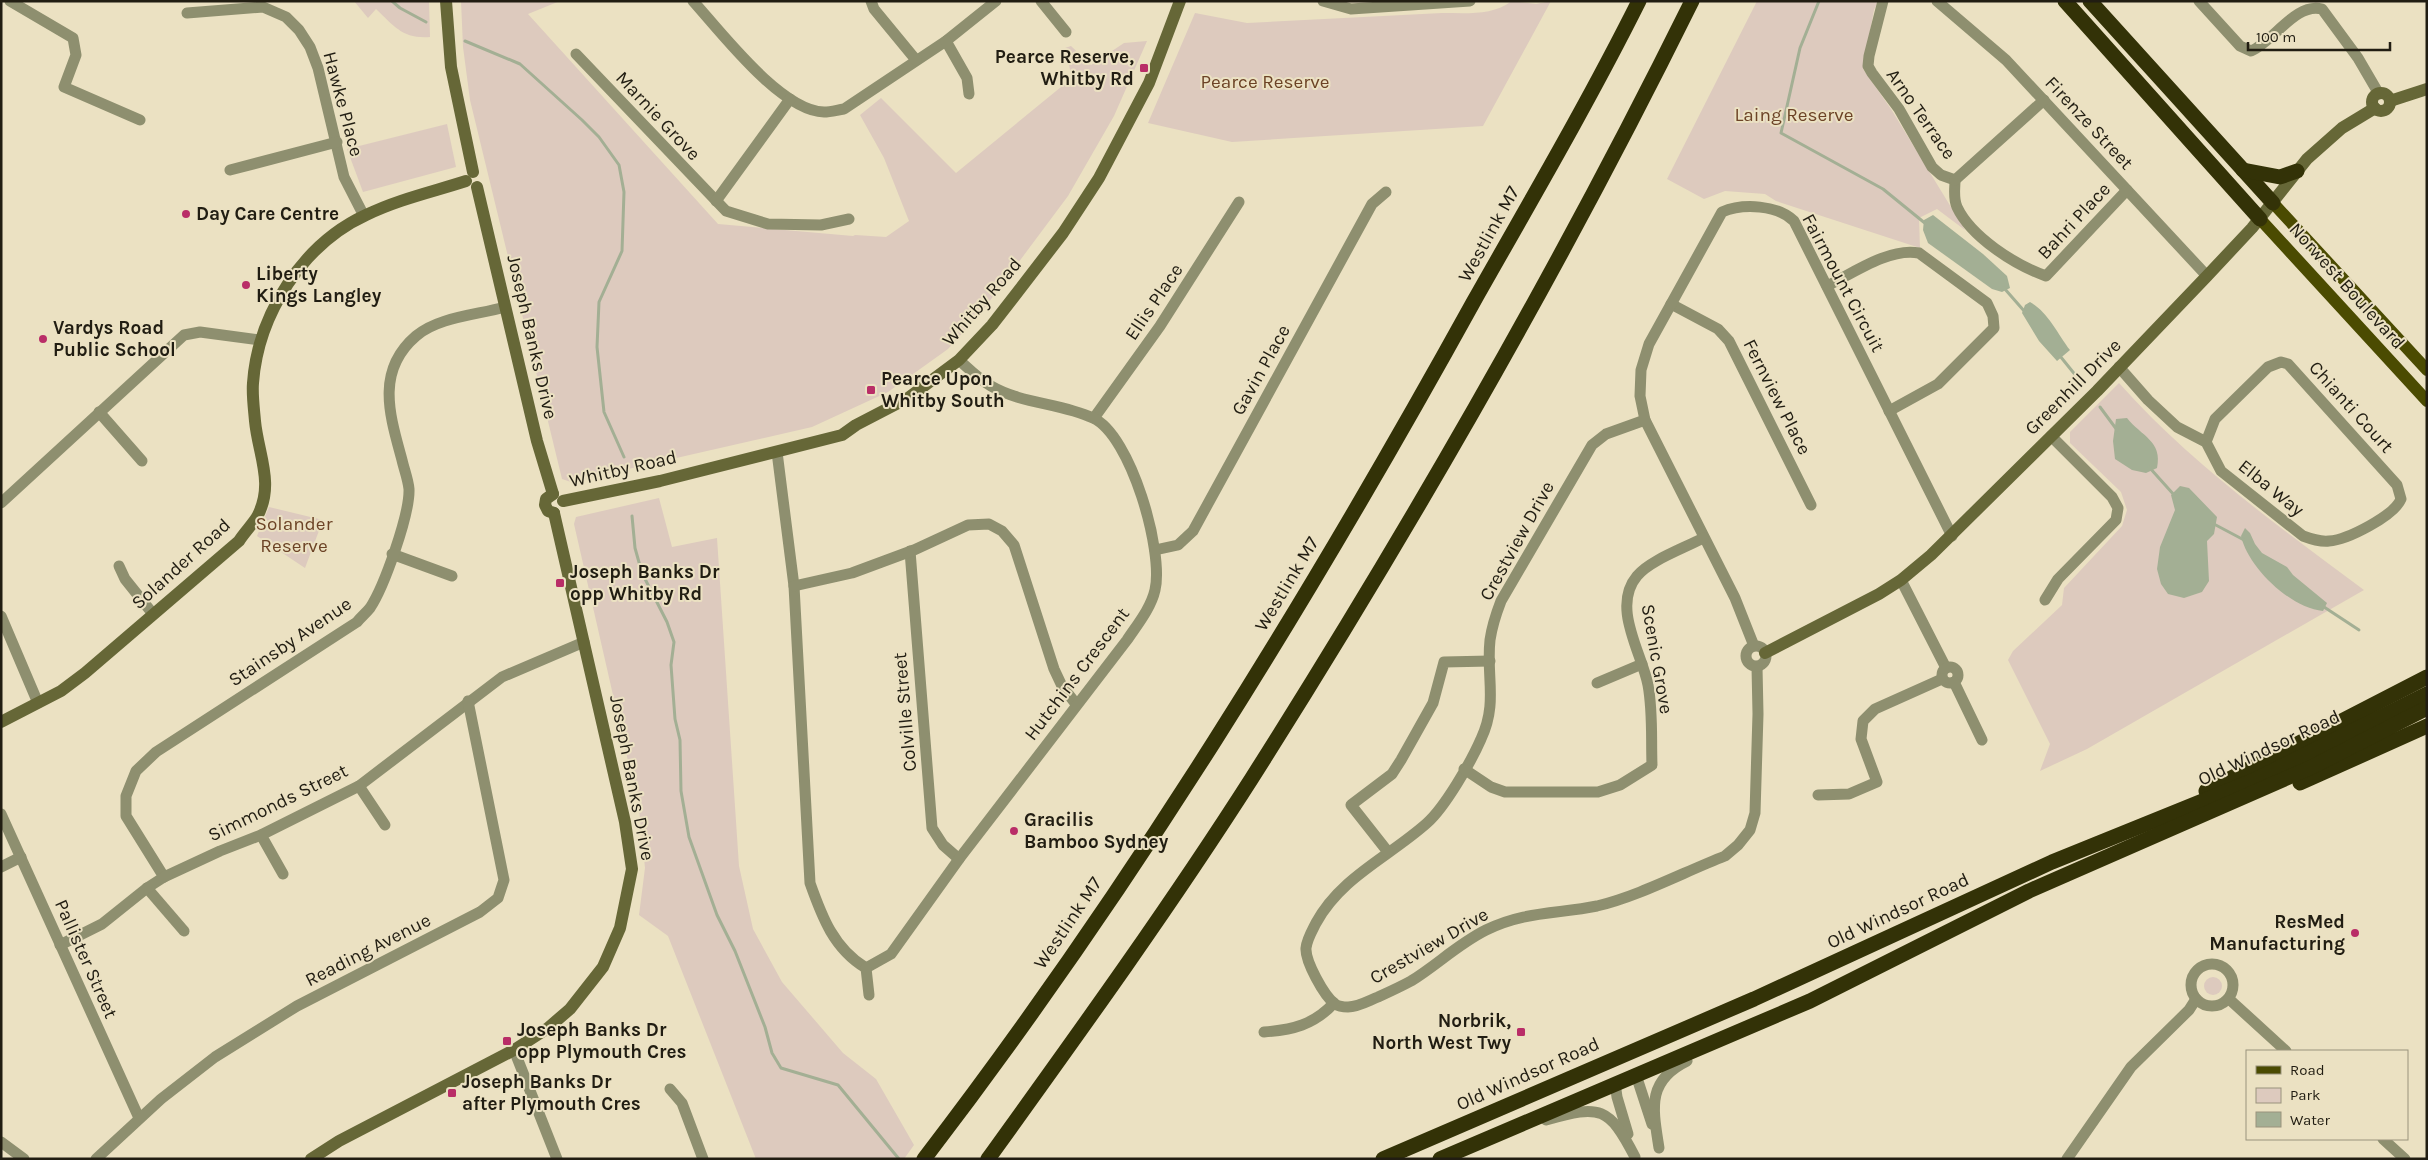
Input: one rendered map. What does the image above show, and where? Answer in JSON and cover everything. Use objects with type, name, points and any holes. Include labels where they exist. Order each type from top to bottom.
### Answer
[{"type":"highway","points":[[988,1159],[1096,1010],[1251,779],[1443,463],[1570,237],[1692,1]]},
{"type":"highway","points":[[2065,1],[2260,218]]},
{"type":"highway","points":[[2090,1],[2273,203]]},
{"type":"highway","name":"Westlink M7","points":[[924,1159],[1054,980],[1138,857],[1250,685],[1418,405],[1593,90],[1638,3]]},
{"type":"highway","points":[[2243,170],[2280,178],[2297,171]]},
{"type":"highway","points":[[2136,827],[2427,677]]},
{"type":"highway","name":"Old Windsor Road","points":[[1384,1159],[1770,992],[2052,862],[2252,782],[2427,694]]},
{"type":"highway","name":"Old Windsor Road","points":[[1440,1159],[1810,1001],[2020,895],[2151,839],[2312,766],[2427,708]]},
{"type":"highway","points":[[2151,839],[2213,818],[2343,765],[2427,726]]},
{"type":"highway","points":[[1628,1052],[1636,1075]]},
{"type":"highway","points":[[1615,1083],[1618,1071],[1628,1052]]},
{"type":"main road","name":"Norwest Boulevard","points":[[2273,203],[2427,370]]},
{"type":"main road","name":"Norwest Boulevard","points":[[2260,218],[2427,401]]},
{"type":"street","points":[[10,1],[73,38],[76,55],[64,87],[140,120]]},
{"type":"street","name":"Joseph Banks Drive","points":[[311,1159],[339,1141],[514,1050],[560,1018],[593,982],[611,951],[620,928],[631,877],[621,804],[554,513],[562,508],[537,441],[472,180],[452,67],[446,1]]},
{"type":"street","points":[[693,1],[750,65],[790,99],[824,112],[844,109],[946,41],[996,1]]},
{"type":"street","points":[[871,1],[874,9],[916,60]]},
{"type":"street","points":[[1041,1],[1066,32]]},
{"type":"street","name":"Whitby Road","points":[[558,498],[777,452],[849,432],[856,424],[908,398],[959,360],[992,325],[1084,202],[1149,84],[1180,1]]},
{"type":"street","points":[[1324,1],[1351,9],[1470,1]]},
{"type":"street","name":"Arno Terrace","points":[[1883,1],[1868,56],[1868,66],[1899,110],[1932,167],[1941,175],[1955,180]]},
{"type":"street","name":"Firenze Street","points":[[1938,1],[2006,60],[2207,276]]},
{"type":"street","points":[[2199,1],[2240,46],[2252,51],[2263,46],[2305,9],[2314,4],[2328,15],[2384,98],[2427,89]]},
{"type":"street","name":"Hawke Place","points":[[186,13],[263,7],[286,17],[299,30],[310,46],[318,68],[344,177],[364,216]]},
{"type":"street","points":[[946,41],[968,78],[969,94]]},
{"type":"street","name":"Marnie Grove","points":[[576,54],[726,211],[768,224],[822,225],[849,219]]},
{"type":"street","name":"Greenhill Drive","points":[[1766,653],[1867,601],[1901,580],[1952,536],[2120,367],[2207,276],[2273,203],[2297,171],[2342,128],[2375,108],[2385,110],[2389,106],[2384,98]]},
{"type":"street","points":[[716,201],[790,99]]},
{"type":"street","points":[[1955,180],[2044,100]]},
{"type":"street","points":[[230,170],[336,142]]},
{"type":"street","name":"Solander Road","points":[[1,722],[61,692],[239,541],[257,517],[265,496],[265,472],[255,425],[252,383],[260,340],[281,296],[297,271],[320,244],[364,216],[404,198],[472,180]]},
{"type":"street","name":"Bahri Place","points":[[1955,180],[1956,206],[1974,232],[2027,269],[2046,276],[2127,190]]},
{"type":"street","name":"Gavin Place","points":[[1155,550],[1178,545],[1193,531],[1372,204],[1386,192]]},
{"type":"street","name":"Ellis Place","points":[[1094,418],[1160,326],[1238,202]]},
{"type":"street","name":"Fairmount Circuit","points":[[1754,646],[1735,598],[1645,420],[1640,396],[1642,370],[1649,344],[1722,212],[1742,207],[1775,210],[1786,213],[1794,221],[1952,536]]},
{"type":"street","points":[[1827,286],[1889,255],[1906,250],[1919,253],[1987,304],[1993,316],[1994,328],[1938,384],[1924,394],[1889,411]]},
{"type":"street","name":"Fernview Place","points":[[1671,304],[1718,329],[1729,340],[1811,504]]},
{"type":"street","name":"Stainsby Avenue","points":[[164,877],[126,816],[126,796],[136,772],[156,752],[357,622],[370,607],[405,520],[409,501],[408,487],[389,411],[389,383],[395,364],[412,339],[433,326],[505,307]]},
{"type":"street","points":[[1,503],[184,335],[200,332],[260,340]]},
{"type":"street","name":"Hutchins Crescent","points":[[866,968],[891,954],[959,859],[1076,704],[1127,640],[1144,615],[1155,591],[1155,550],[1135,478],[1126,456],[1108,430],[1094,418],[1004,392],[980,378],[959,360]]},
{"type":"street","name":"Chianti Court","points":[[2206,442],[2215,419],[2268,367],[2281,362],[2288,364],[2397,485],[2401,493],[2401,499],[2394,511],[2348,536],[2329,542]]},
{"type":"street","points":[[2120,367],[2148,400],[2177,427],[2206,442]]},
{"type":"street","points":[[99,412],[142,461]]},
{"type":"street","name":"Crestview Drive","points":[[1645,420],[1606,434],[1592,445],[1501,601],[1493,622],[1490,642],[1492,703],[1488,722],[1481,740],[1442,805],[1428,822],[1346,884],[1330,901],[1308,939],[1307,960],[1334,1004],[1342,1007],[1351,1007],[1412,981],[1469,939],[1490,928],[1517,918],[1547,911],[1597,906],[1725,856],[1738,845],[1750,830],[1755,813],[1758,714],[1757,667]]},
{"type":"street","points":[[2045,600],[2058,579],[2111,525],[2118,514],[2116,501],[2051,436]]},
{"type":"street","name":"Elba Way","points":[[2206,442],[2221,471],[2264,506],[2303,536],[2313,540],[2329,542]]},
{"type":"street","points":[[777,452],[794,586],[810,883],[822,916],[844,952],[866,968],[869,995]]},
{"type":"street","points":[[794,586],[852,574],[968,525],[989,524],[1002,531],[1014,544],[1054,669],[1062,686],[1076,704]]},
{"type":"street","name":"Scenic Grove","points":[[1464,769],[1491,787],[1506,792],[1598,792],[1620,785],[1652,765],[1651,711],[1648,685],[1629,621],[1628,604],[1631,588],[1637,576],[1648,567],[1703,538]]},
{"type":"street","name":"Colville Street","points":[[910,551],[932,828],[943,845],[959,859]]},
{"type":"street","points":[[392,554],[452,576]]},
{"type":"street","points":[[118,566],[125,579],[154,614]]},
{"type":"street","points":[[1901,580],[1947,676],[1982,740]]},
{"type":"street","points":[[1,616],[38,702]]},
{"type":"street","name":"Simmonds Street","points":[[60,945],[102,924],[147,888],[164,877],[220,851],[261,835],[358,786],[502,677],[584,642]]},
{"type":"street","points":[[1754,646],[1761,647],[1766,653],[1765,662],[1757,667],[1750,665],[1746,660],[1746,653],[1754,646]]},
{"type":"street","points":[[1388,852],[1351,805],[1392,774],[1433,703],[1444,662],[1490,660]]},
{"type":"street","points":[[1597,683],[1642,664]]},
{"type":"street","points":[[1818,794],[1849,794],[1877,782],[1861,739],[1863,721],[1875,709],[1947,676]]},
{"type":"street","name":"Reading Avenue","points":[[96,1159],[139,1118],[214,1057],[296,1006],[480,912],[498,898],[504,880],[468,701]]},
{"type":"street","points":[[358,786],[384,825]]},
{"type":"street","name":"Pallister Street","points":[[1,814],[139,1118]]},
{"type":"street","points":[[261,835],[283,874]]},
{"type":"street","points":[[1,866],[21,857]]},
{"type":"street","points":[[147,888],[184,931]]},
{"type":"street","points":[[2210,963],[2223,966],[2231,974],[2233,987],[2229,999],[2216,1006],[2206,1005],[2196,998],[2192,987],[2194,974],[2203,965],[2210,963]]},
{"type":"street","points":[[2067,1159],[2131,1067],[2189,1010],[2196,998]]},
{"type":"street","points":[[2229,999],[2285,1050]]},
{"type":"street","points":[[1662,1153],[1655,1099],[1657,1087],[1667,1074],[1676,1066],[1810,1001]]},
{"type":"street","points":[[1264,1032],[1288,1031],[1322,1017],[1334,1004]]},
{"type":"street","points":[[514,1050],[557,1159]]},
{"type":"street","points":[[1636,1075],[1662,1153]]},
{"type":"street","points":[[1615,1083],[1619,1104],[1635,1158]]},
{"type":"street","points":[[670,1089],[682,1103],[703,1159]]},
{"type":"street","points":[[1493,1136],[1570,1114],[1595,1111],[1610,1117],[1615,1122],[1635,1158]]},
{"type":"street","points":[[2384,1140],[2405,1159]]},
{"type":"street","points":[[1,1142],[24,1159]]},
{"type":"green space","points":[[354,1],[429,1],[430,37],[406,34],[394,26],[376,9],[368,18]]},
{"type":"green space","points":[[461,1],[560,1],[528,14],[718,224],[853,236],[886,237],[909,221],[884,158],[860,115],[881,98],[956,173],[1072,78],[1065,48],[1071,46],[1091,65],[1124,43],[1147,41],[1114,116],[1068,196],[983,310],[948,349],[888,392],[812,427],[571,482],[562,479],[470,100],[463,47]]},
{"type":"green space","name":"Pearce Reserve","points":[[1512,1],[1536,4],[1551,1],[1483,126],[1232,142],[1148,123],[1195,13],[1247,23],[1442,13],[1478,13],[1496,9]]},
{"type":"green space","name":"Laing Reserve","points":[[1757,1],[1878,1],[1874,10],[1863,69],[1891,109],[1965,230],[1937,209],[1919,218],[1920,248],[1776,201],[1765,194],[1725,191],[1704,199],[1667,179]]},
{"type":"green space","points":[[447,124],[456,167],[363,192],[347,149]]},
{"type":"green space","points":[[2119,383],[2146,412],[2205,467],[2267,517],[2364,590],[2087,749],[2040,771],[2050,744],[2008,660],[2013,651],[2062,605],[2064,588],[2122,526],[2127,510],[2121,492],[2070,443],[2070,432]]},
{"type":"green space","points":[[659,498],[672,547],[717,538],[739,866],[753,929],[782,982],[843,1053],[876,1079],[914,1145],[904,1159],[756,1159],[668,936],[639,915],[645,868],[639,809],[574,524],[576,517]]},
{"type":"green space","name":"Solander Reserve","points":[[269,507],[323,520],[305,568],[257,536]]},
{"type":"green space","points":[[2213,977],[2219,980],[2222,986],[2219,992],[2213,995],[2207,992],[2204,986],[2207,980]]},
{"type":"water","points":[[1933,215],[1983,254],[2007,276],[2010,288],[2002,292],[1992,289],[1928,243],[1923,230],[1924,220]]},
{"type":"water","points":[[2030,302],[2047,317],[2070,350],[2057,361],[2039,341],[2022,313],[2025,305]]},
{"type":"water","points":[[2127,418],[2154,445],[2157,451],[2157,468],[2146,473],[2132,470],[2115,459],[2113,441],[2116,419]]},
{"type":"water","points":[[2180,486],[2189,488],[2217,517],[2214,534],[2207,541],[2209,581],[2202,592],[2184,598],[2168,594],[2161,584],[2157,569],[2160,547],[2175,510],[2171,495]]},
{"type":"water","points":[[2245,528],[2262,553],[2287,567],[2293,575],[2327,603],[2323,611],[2297,602],[2284,594],[2261,573],[2245,548],[2241,536]]},
{"type":"waterway","points":[[392,1],[400,8],[426,22]]},
{"type":"waterway","points":[[1819,1],[1800,48],[1781,133],[1883,189],[1926,224]]},
{"type":"waterway","points":[[465,41],[520,64],[599,137],[619,165],[624,192],[622,251],[599,302],[597,347],[604,412],[624,457]]},
{"type":"waterway","points":[[2004,288],[2025,312]]},
{"type":"waterway","points":[[2060,356],[2081,382]]},
{"type":"waterway","points":[[2100,407],[2117,430]]},
{"type":"waterway","points":[[2149,467],[2175,496]]},
{"type":"waterway","points":[[632,516],[635,548],[642,573],[667,622],[674,642],[671,665],[675,719],[680,740],[681,791],[689,837],[717,915],[735,951],[765,1027],[772,1053],[781,1068],[838,1085],[899,1159]]},
{"type":"waterway","points":[[2212,523],[2244,540]]},
{"type":"waterway","points":[[2321,605],[2359,630]]},
{"type":"place","name":"Pearce Reserve, Whitby Rd","points":[[1144,68]]},
{"type":"place","name":"Day Care Centre","points":[[186,214]]},
{"type":"place","name":"Liberty Kings Langley","points":[[246,285]]},
{"type":"place","name":"Vardys Road Public School","points":[[43,339]]},
{"type":"place","name":"Pearce Upon Whitby South","points":[[871,390]]},
{"type":"place","name":"Joseph Banks Dr opp Whitby Rd","points":[[560,583]]},
{"type":"place","name":"Gracilis Bamboo Sydney","points":[[1014,831]]},
{"type":"place","name":"ResMed Manufacturing","points":[[2355,933]]},
{"type":"place","name":"Norbrik, North West Twy","points":[[1521,1032]]},
{"type":"place","name":"Joseph Banks Dr opp Plymouth Cres","points":[[507,1041]]},
{"type":"place","name":"Joseph Banks Dr after Plymouth Cres","points":[[452,1093]]}]
